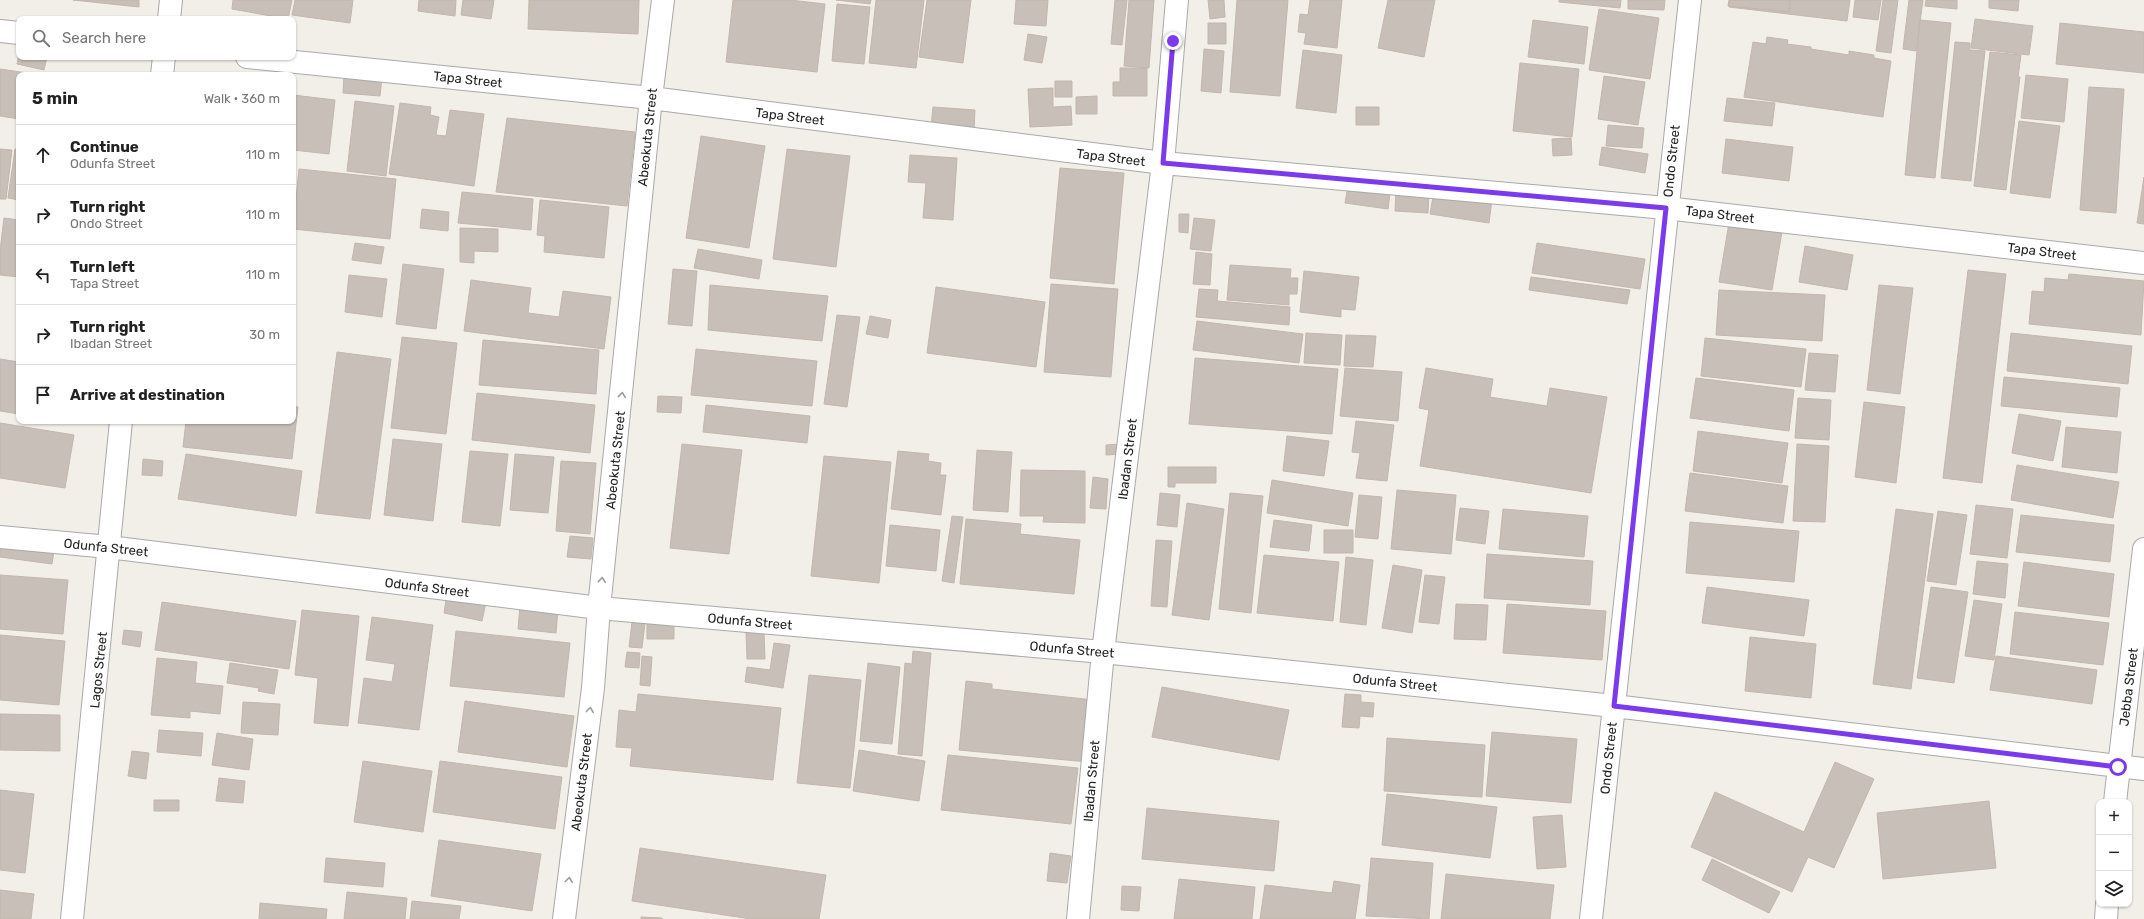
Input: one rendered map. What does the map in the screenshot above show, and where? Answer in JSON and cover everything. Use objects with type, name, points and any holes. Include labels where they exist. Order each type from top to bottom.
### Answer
[{"type":"street","points":[[169,16],[171,0]]},
{"type":"street","name":"Abeokuta Street","points":[[564,919],[593,688],[598,608],[651,98],[663,0]]},
{"type":"street","name":"Ibadan Street","points":[[1078,919],[1103,652],[1163,163],[1177,0]]},
{"type":"street","name":"Ondo Street","points":[[1591,919],[1666,208],[1690,0]]},
{"type":"street","points":[[0,31],[16,33]]},
{"type":"street","points":[[162,72],[164,60]]},
{"type":"street","name":"Tapa Street","points":[[277,60],[651,98],[1163,163],[1666,208],[2144,263]]},
{"type":"street","name":"Lagos Street","points":[[72,919],[110,547],[121,424]]},
{"type":"street","name":"Odunfa Street","points":[[0,537],[110,547],[598,608],[1103,652],[1614,706],[2144,769]]},
{"type":"street","name":"Jebba Street","points":[[2116,799],[2118,767],[2144,549]]},
{"type":"street","points":[[2106,919],[2107,907]]},
{"type":"building","points":[[73,0],[139,0],[139,7]]},
{"type":"building","points":[[233,0],[292,0],[289,16],[271,16],[232,9]]},
{"type":"building","points":[[295,0],[353,0],[350,23],[292,15]]},
{"type":"building","points":[[419,0],[456,0],[455,16],[418,11]]},
{"type":"building","points":[[463,0],[494,0],[491,19],[461,15]]},
{"type":"building","points":[[529,0],[639,0],[638,34],[528,29]]},
{"type":"building","points":[[733,0],[790,0],[825,4],[817,72],[726,62]]},
{"type":"building","points":[[836,0],[871,0],[870,4]]},
{"type":"building","points":[[876,0],[924,0],[916,68],[869,63]]},
{"type":"building","points":[[927,0],[971,0],[963,63],[919,57]]},
{"type":"building","points":[[1016,0],[1048,0],[1046,26],[1014,24]]},
{"type":"building","points":[[1115,0],[1127,0],[1122,45],[1111,44]]},
{"type":"building","points":[[1129,0],[1154,0],[1149,68],[1124,66]]},
{"type":"building","points":[[1208,0],[1224,0],[1225,17],[1210,19]]},
{"type":"building","points":[[1237,0],[1288,0],[1280,96],[1230,92]]},
{"type":"building","points":[[1310,0],[1342,0],[1337,48],[1304,44],[1306,33],[1298,32],[1300,14],[1308,15]]},
{"type":"building","points":[[1388,0],[1435,0],[1424,57],[1378,48]]},
{"type":"building","points":[[1559,0],[1621,0],[1620,8],[1559,2]]},
{"type":"building","points":[[1628,0],[1665,0],[1664,10],[1628,9]]},
{"type":"building","points":[[1729,0],[1790,0],[1789,12],[1728,6]]},
{"type":"building","points":[[1730,0],[1850,0],[1847,21],[1729,7]]},
{"type":"building","points":[[1855,0],[1881,0],[1878,20],[1853,17]]},
{"type":"building","points":[[1883,0],[1898,0],[1891,53],[1876,51]]},
{"type":"building","points":[[1909,0],[1923,0],[1916,51],[1903,49]]},
{"type":"building","points":[[1926,0],[1957,0],[1957,9],[1925,6]]},
{"type":"building","points":[[1989,0],[2019,0],[2018,11],[1989,8]]},
{"type":"building","points":[[837,4],[870,7],[864,64],[832,61]]},
{"type":"building","points":[[1599,9],[1659,18],[1650,79],[1589,70]]},
{"type":"building","points":[[1975,19],[2033,26],[2029,55],[1971,48]]},
{"type":"building","points":[[1533,20],[1588,27],[1584,64],[1528,57]]},
{"type":"building","points":[[1920,20],[1951,23],[1935,178],[1905,175]]},
{"type":"building","points":[[1208,23],[1226,23],[1226,44],[1208,44]]},
{"type":"building","points":[[2060,23],[2144,32],[2144,73],[2056,64]]},
{"type":"building","points":[[1028,34],[1047,37],[1042,63],[1024,60]]},
{"type":"building","points":[[1767,37],[1788,40],[1787,44],[1811,47],[1811,49],[1849,55],[1849,51],[1874,55],[1874,58],[1891,61],[1883,117],[1744,97],[1753,42],[1766,44]]},
{"type":"building","points":[[1955,42],[1970,43],[1970,50],[1985,51],[1971,181],[1941,178]]},
{"type":"building","points":[[1204,49],[1224,51],[1221,93],[1201,91]]},
{"type":"building","points":[[1303,50],[1342,55],[1336,113],[1296,108]]},
{"type":"building","points":[[1990,52],[2021,55],[2018,77],[2020,77],[2006,190],[1974,186]]},
{"type":"building","points":[[18,60],[46,60],[44,70],[17,64]]},
{"type":"building","points":[[1520,63],[1579,69],[1572,137],[1513,131]]},
{"type":"building","points":[[1120,68],[1147,68],[1147,96],[1113,96],[1113,82],[1120,82]]},
{"type":"building","points":[[0,69],[20,72],[16,72],[16,119],[0,116]]},
{"type":"building","points":[[344,74],[382,77],[380,96],[343,93]]},
{"type":"building","points":[[2026,75],[2068,79],[2064,122],[2021,118]]},
{"type":"building","points":[[1604,76],[1645,82],[1638,125],[1598,119]]},
{"type":"building","points":[[1055,81],[1072,81],[1072,97],[1055,97]]},
{"type":"building","points":[[2089,87],[2124,89],[2116,213],[2080,210]]},
{"type":"building","points":[[1053,88],[1053,107],[1071,106],[1072,125],[1030,127],[1028,89]]},
{"type":"building","points":[[296,95],[335,100],[329,154],[296,150]]},
{"type":"building","points":[[1097,96],[1097,114],[1076,114],[1076,97]]},
{"type":"building","points":[[1727,98],[1775,103],[1772,126],[1724,121]]},
{"type":"building","points":[[355,101],[394,106],[386,176],[347,171]]},
{"type":"building","points":[[400,103],[431,107],[430,115],[439,117],[436,135],[446,136],[450,110],[484,114],[474,186],[389,174]]},
{"type":"building","points":[[933,107],[975,110],[974,130],[931,127]]},
{"type":"building","points":[[1356,107],[1379,107],[1379,125],[1356,125]]},
{"type":"building","points":[[507,118],[635,132],[627,206],[496,192]]},
{"type":"building","points":[[2019,121],[2060,126],[2050,198],[2010,193]]},
{"type":"building","points":[[1608,125],[1644,128],[1642,148],[1606,146]]},
{"type":"building","points":[[701,136],[765,146],[749,248],[686,238]]},
{"type":"building","points":[[1571,138],[1572,155],[1553,156],[1552,139]]},
{"type":"building","points":[[1726,139],[1793,147],[1789,181],[1722,173]]},
{"type":"building","points":[[1602,147],[1648,154],[1645,173],[1599,165]]},
{"type":"building","points":[[0,149],[12,150],[6,199],[0,199]]},
{"type":"building","points":[[15,149],[16,199],[8,198]]},
{"type":"building","points":[[787,149],[850,156],[836,267],[773,259]]},
{"type":"building","points":[[910,155],[957,158],[953,220],[923,218],[926,183],[908,182]]},
{"type":"building","points":[[1060,168],[1124,173],[1114,284],[1050,278]]},
{"type":"building","points":[[299,169],[396,179],[390,239],[296,229],[296,199]]},
{"type":"building","points":[[2144,177],[2144,224],[2137,223]]},
{"type":"building","points":[[1349,180],[1391,186],[1388,209],[1345,203]]},
{"type":"building","points":[[1396,190],[1429,191],[1428,213],[1395,211]]},
{"type":"building","points":[[1434,191],[1492,199],[1489,223],[1430,214]]},
{"type":"building","points":[[462,192],[533,199],[531,230],[458,223]]},
{"type":"building","points":[[540,200],[609,207],[604,258],[544,252],[545,236],[537,235]]},
{"type":"building","points":[[422,209],[449,212],[448,231],[420,228]]},
{"type":"building","points":[[1179,214],[1189,214],[1188,233],[1179,232]]},
{"type":"building","points":[[1730,217],[1783,226],[1772,290],[1719,282]]},
{"type":"building","points":[[4,218],[16,220],[16,277],[0,275],[0,251]]},
{"type":"building","points":[[1194,218],[1215,220],[1211,251],[1190,249]]},
{"type":"building","points":[[460,228],[498,229],[498,252],[474,251],[474,263],[460,262]]},
{"type":"building","points":[[355,243],[384,247],[381,264],[352,260]]},
{"type":"building","points":[[1537,243],[1645,259],[1640,289],[1532,273]]},
{"type":"building","points":[[1805,246],[1853,255],[1847,290],[1799,282]]},
{"type":"building","points":[[698,249],[762,260],[759,279],[694,268]]},
{"type":"building","points":[[1196,252],[1212,254],[1210,285],[1193,284]]},
{"type":"building","points":[[403,264],[444,269],[436,329],[396,324]]},
{"type":"building","points":[[1230,265],[1291,269],[1290,278],[1298,278],[1297,294],[1289,294],[1289,305],[1227,300]]},
{"type":"building","points":[[673,269],[697,271],[692,326],[668,324]]},
{"type":"building","points":[[1968,270],[2006,274],[1982,483],[1943,478]]},
{"type":"building","points":[[1304,271],[1359,277],[1355,310],[1341,309],[1341,317],[1300,312]]},
{"type":"building","points":[[2069,274],[2144,281],[2141,335],[2029,324],[2032,291],[2044,292],[2045,278],[2068,280]]},
{"type":"building","points":[[349,275],[387,279],[382,317],[345,312]]},
{"type":"building","points":[[1531,277],[1630,290],[1627,304],[1529,290]]},
{"type":"building","points":[[471,280],[531,288],[528,313],[559,317],[563,291],[611,297],[604,349],[464,331]]},
{"type":"building","points":[[1051,284],[1118,289],[1111,377],[1044,372]]},
{"type":"building","points":[[710,285],[828,296],[822,341],[708,330]]},
{"type":"building","points":[[1879,285],[1913,288],[1900,394],[1867,390]]},
{"type":"building","points":[[936,287],[1045,302],[1036,367],[927,353]]},
{"type":"building","points":[[1199,289],[1218,290],[1217,301],[1290,307],[1289,325],[1196,317]]},
{"type":"building","points":[[1719,290],[1825,295],[1822,341],[1716,335]]},
{"type":"building","points":[[837,315],[860,317],[847,407],[824,404]]},
{"type":"building","points":[[870,316],[891,320],[888,338],[866,334]]},
{"type":"building","points":[[1197,321],[1303,334],[1299,363],[1193,350]]},
{"type":"building","points":[[1306,333],[1342,335],[1340,365],[1304,363]]},
{"type":"building","points":[[2011,333],[2132,346],[2128,384],[2007,371]]},
{"type":"building","points":[[1346,335],[1376,336],[1373,367],[1344,366]]},
{"type":"building","points":[[402,337],[457,343],[446,434],[391,428]]},
{"type":"building","points":[[1705,338],[1806,349],[1801,387],[1701,376]]},
{"type":"building","points":[[483,340],[599,350],[596,394],[479,385]]},
{"type":"building","points":[[696,349],[817,361],[812,406],[691,395]]},
{"type":"building","points":[[337,352],[391,359],[370,519],[316,513]]},
{"type":"building","points":[[1809,353],[1838,355],[1835,392],[1805,390]]},
{"type":"building","points":[[1195,358],[1338,369],[1332,434],[1189,424]]},
{"type":"building","points":[[0,359],[16,362],[16,414],[0,411]]},
{"type":"building","points":[[1345,368],[1402,372],[1398,421],[1340,416]]},
{"type":"building","points":[[1426,368],[1493,379],[1490,397],[1547,406],[1550,388],[1607,397],[1591,493],[1420,466],[1429,410],[1419,408]]},
{"type":"building","points":[[2004,377],[2120,388],[2117,417],[2001,406]]},
{"type":"building","points":[[1696,378],[1794,390],[1789,431],[1690,418]]},
{"type":"building","points":[[477,393],[595,405],[590,453],[472,440]]},
{"type":"building","points":[[658,396],[682,397],[681,413],[657,412]]},
{"type":"building","points":[[1798,398],[1831,400],[1829,440],[1795,438]]},
{"type":"building","points":[[1864,402],[1905,407],[1896,483],[1855,477]]},
{"type":"building","points":[[706,405],[810,416],[807,443],[703,432]]},
{"type":"building","points":[[296,407],[298,407],[292,459],[183,447],[186,424],[296,424]]},
{"type":"building","points":[[2019,414],[2061,421],[2053,461],[2012,453]]},
{"type":"building","points":[[1356,421],[1394,425],[1387,481],[1356,478],[1360,453],[1352,452]]},
{"type":"building","points":[[0,423],[74,435],[65,488],[0,478]]},
{"type":"building","points":[[2066,427],[2121,432],[2117,473],[2062,467]]},
{"type":"building","points":[[1698,431],[1788,443],[1782,483],[1693,471]]},
{"type":"building","points":[[1287,436],[1329,441],[1324,476],[1283,471]]},
{"type":"building","points":[[393,439],[442,444],[433,521],[384,515]]},
{"type":"building","points":[[682,444],[742,450],[729,554],[670,548]]},
{"type":"building","points":[[1120,444],[1121,454],[1106,455],[1106,445]]},
{"type":"building","points":[[1797,444],[1829,446],[1825,522],[1793,521]]},
{"type":"building","points":[[977,450],[1012,452],[1008,512],[973,510]]},
{"type":"building","points":[[470,451],[508,454],[500,526],[462,522]]},
{"type":"building","points":[[898,451],[929,454],[928,461],[941,463],[940,475],[946,475],[941,515],[891,509]]},
{"type":"building","points":[[186,454],[302,471],[296,516],[178,499]]},
{"type":"building","points":[[515,454],[554,457],[548,513],[510,510]]},
{"type":"building","points":[[824,456],[891,462],[879,583],[811,576]]},
{"type":"building","points":[[143,459],[163,461],[162,476],[142,475]]},
{"type":"building","points":[[561,461],[596,463],[590,534],[556,531]]},
{"type":"building","points":[[2017,465],[2119,482],[2113,518],[2011,500]]},
{"type":"building","points":[[1168,467],[1216,467],[1216,483],[1175,483],[1175,487],[1168,487]]},
{"type":"building","points":[[1021,470],[1085,471],[1085,523],[1043,522],[1044,516],[1020,516]]},
{"type":"building","points":[[1690,473],[1788,486],[1783,523],[1685,511]]},
{"type":"building","points":[[1093,477],[1108,479],[1106,509],[1090,508]]},
{"type":"building","points":[[1272,480],[1353,493],[1348,526],[1267,513]]},
{"type":"building","points":[[1397,490],[1456,495],[1451,554],[1391,549]]},
{"type":"building","points":[[1160,493],[1180,495],[1177,527],[1157,525]]},
{"type":"building","points":[[1230,493],[1263,496],[1251,613],[1219,609]]},
{"type":"building","points":[[1359,495],[1382,497],[1378,539],[1355,537]]},
{"type":"building","points":[[1187,503],[1224,509],[1209,620],[1172,615]]},
{"type":"building","points":[[1976,505],[2013,509],[2007,558],[1970,554]]},
{"type":"building","points":[[1460,508],[1489,511],[1485,544],[1456,540]]},
{"type":"building","points":[[1503,509],[1588,516],[1584,557],[1499,549]]},
{"type":"building","points":[[1896,509],[1933,514],[1911,689],[1873,684]]},
{"type":"building","points":[[1938,511],[1967,515],[1956,585],[1927,581]]},
{"type":"building","points":[[2021,515],[2114,525],[2110,562],[2016,552]]},
{"type":"building","points":[[952,516],[963,517],[954,583],[942,581]]},
{"type":"building","points":[[966,519],[1021,524],[1020,534],[1080,540],[1074,594],[960,584]]},
{"type":"building","points":[[1274,520],[1312,525],[1309,551],[1270,547]]},
{"type":"building","points":[[1690,522],[1799,531],[1794,582],[1686,573]]},
{"type":"building","points":[[890,525],[940,530],[936,571],[886,566]]},
{"type":"building","points":[[1324,530],[1353,530],[1353,553],[1324,553]]},
{"type":"building","points":[[2,536],[55,544],[52,564],[0,557]]},
{"type":"building","points":[[570,536],[593,538],[591,559],[567,557]]},
{"type":"building","points":[[1156,540],[1172,541],[1167,607],[1151,606]]},
{"type":"building","points":[[1487,554],[1593,561],[1590,605],[1484,598]]},
{"type":"building","points":[[1264,555],[1339,562],[1333,621],[1257,613]]},
{"type":"building","points":[[1346,557],[1373,560],[1366,625],[1340,622]]},
{"type":"building","points":[[1977,561],[2008,564],[2005,598],[1973,594]]},
{"type":"building","points":[[2024,562],[2114,574],[2109,617],[2018,606]]},
{"type":"building","points":[[1393,565],[1422,570],[1412,633],[1382,628]]},
{"type":"building","points":[[0,575],[68,580],[63,634],[0,629]]},
{"type":"building","points":[[1425,575],[1445,577],[1439,624],[1419,622]]},
{"type":"building","points":[[1707,587],[1809,600],[1804,636],[1702,623]]},
{"type":"building","points":[[1931,587],[1968,592],[1954,683],[1917,678]]},
{"type":"building","points":[[447,594],[486,602],[482,621],[444,613]]},
{"type":"building","points":[[1974,600],[2002,604],[1994,660],[1965,656]]},
{"type":"building","points":[[162,602],[296,621],[289,669],[155,650]]},
{"type":"building","points":[[1456,604],[1488,605],[1486,640],[1454,639]]},
{"type":"building","points":[[1507,604],[1606,611],[1602,660],[1503,653]]},
{"type":"building","points":[[520,606],[558,610],[556,633],[518,629]]},
{"type":"building","points":[[302,610],[359,616],[348,726],[314,723],[318,678],[295,675]]},
{"type":"building","points":[[2015,612],[2109,623],[2103,665],[2010,654]]},
{"type":"building","points":[[372,617],[433,625],[419,730],[358,723],[364,678],[392,682],[395,664],[366,660]]},
{"type":"building","points":[[632,622],[645,623],[642,648],[629,647]]},
{"type":"building","points":[[647,623],[674,624],[674,639],[647,639]]},
{"type":"building","points":[[124,630],[142,632],[140,647],[122,644]]},
{"type":"building","points":[[456,631],[570,643],[564,697],[450,686]]},
{"type":"building","points":[[746,633],[764,633],[765,659],[747,659]]},
{"type":"building","points":[[0,635],[65,641],[59,705],[0,700]]},
{"type":"building","points":[[1750,637],[1816,644],[1811,698],[1745,691]]},
{"type":"building","points":[[774,643],[790,645],[783,688],[745,682],[747,667],[770,670]]},
{"type":"building","points":[[913,651],[931,653],[922,756],[898,754],[905,663],[912,664]]},
{"type":"building","points":[[627,652],[640,653],[639,668],[625,667]]},
{"type":"building","points":[[642,656],[652,657],[650,686],[640,685]]},
{"type":"building","points":[[1996,656],[2097,670],[2092,704],[1990,690]]},
{"type":"building","points":[[157,658],[197,662],[195,683],[223,686],[220,714],[190,711],[190,718],[151,715]]},
{"type":"building","points":[[230,663],[278,670],[274,694],[258,691],[259,688],[227,683]]},
{"type":"building","points":[[868,663],[900,667],[892,744],[860,741]]},
{"type":"building","points":[[809,675],[861,680],[850,788],[797,783]]},
{"type":"building","points":[[966,681],[992,684],[992,689],[1094,700],[1088,762],[959,750]]},
{"type":"building","points":[[1162,687],[1289,710],[1279,760],[1152,737]]},
{"type":"building","points":[[638,694],[781,708],[773,780],[630,766],[632,748],[616,747],[619,710],[636,712]]},
{"type":"building","points":[[1345,694],[1361,695],[1361,702],[1374,703],[1373,717],[1360,716],[1359,728],[1342,727]]},
{"type":"building","points":[[465,701],[574,716],[567,767],[458,752]]},
{"type":"building","points":[[243,702],[280,704],[278,735],[241,733]]},
{"type":"building","points":[[0,714],[60,715],[60,751],[0,750]]},
{"type":"building","points":[[159,730],[203,733],[201,756],[157,752]]},
{"type":"building","points":[[1492,732],[1577,739],[1571,803],[1486,796]]},
{"type":"building","points":[[217,733],[253,739],[249,770],[212,765]]},
{"type":"building","points":[[1387,738],[1485,745],[1482,797],[1384,791]]},
{"type":"building","points":[[859,750],[925,761],[919,801],[853,791]]},
{"type":"building","points":[[132,751],[149,753],[146,779],[128,776]]},
{"type":"building","points":[[948,755],[1078,768],[1071,824],[941,810]]},
{"type":"building","points":[[363,761],[432,771],[423,832],[354,822]]},
{"type":"building","points":[[440,761],[562,777],[555,829],[433,812]]},
{"type":"building","points":[[1835,762],[1874,779],[1834,868],[1808,857],[1792,892],[1691,847],[1715,792],[1804,832]]},
{"type":"building","points":[[219,778],[245,781],[243,803],[216,801]]},
{"type":"building","points":[[0,790],[34,794],[25,873],[0,870]]},
{"type":"building","points":[[1387,794],[1497,807],[1490,858],[1382,845]]},
{"type":"building","points":[[154,800],[179,800],[179,811],[154,811]]},
{"type":"building","points":[[1989,801],[1996,868],[1883,879],[1877,813]]},
{"type":"building","points":[[1147,808],[1279,821],[1274,871],[1142,859]]},
{"type":"building","points":[[1562,815],[1566,867],[1537,869],[1533,817]]},
{"type":"building","points":[[439,840],[541,854],[532,911],[431,896]]},
{"type":"building","points":[[640,848],[826,875],[819,919],[751,919],[632,901]]},
{"type":"building","points":[[1050,853],[1071,856],[1067,883],[1047,881]]},
{"type":"building","points":[[326,858],[385,863],[383,887],[324,882]]},
{"type":"building","points":[[1371,858],[1433,863],[1429,919],[1366,916]]},
{"type":"building","points":[[1712,859],[1780,892],[1769,913],[1702,880]]},
{"type":"building","points":[[1446,874],[1554,885],[1550,919],[1441,919]]},
{"type":"building","points":[[1179,879],[1255,887],[1252,919],[1174,919]]},
{"type":"building","points":[[1334,881],[1360,885],[1355,919],[1260,919],[1265,885],[1332,893]]},
{"type":"building","points":[[1122,886],[1141,887],[1139,911],[1121,910]]},
{"type":"building","points":[[0,890],[34,894],[31,919],[0,919]]},
{"type":"building","points":[[347,892],[407,898],[405,919],[344,919]]},
{"type":"building","points":[[412,901],[461,906],[459,919],[410,919]]},
{"type":"building","points":[[260,903],[327,909],[326,919],[259,919]]},
{"type":"building","points":[[641,917],[662,918],[662,919],[641,919]]},
{"type":"route","points":[[1173,41],[1163,163],[1666,208],[1614,706],[2118,767]]}]
